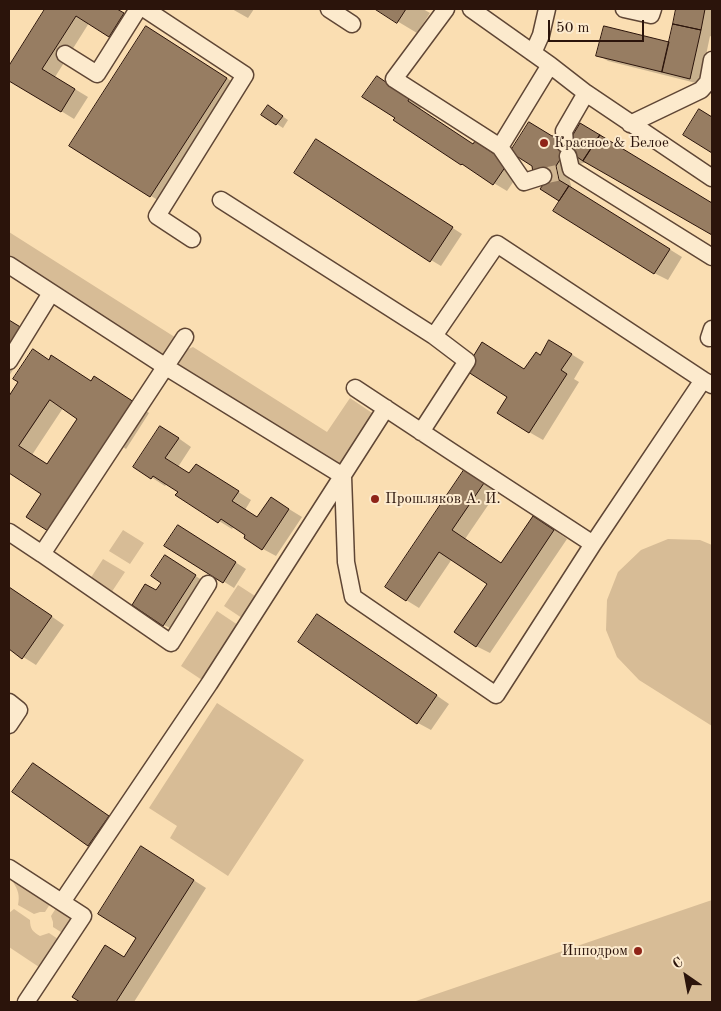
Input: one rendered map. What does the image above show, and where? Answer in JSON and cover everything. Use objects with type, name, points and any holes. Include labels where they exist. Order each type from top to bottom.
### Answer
[{"type":"street","points":[[65,54],[97,74],[138,9]]},
{"type":"street","points":[[145,9],[245,75],[157,216],[192,239]]},
{"type":"street","points":[[329,9],[352,24]]},
{"type":"street","points":[[446,9],[394,80],[500,147],[524,182],[561,164]]},
{"type":"street","points":[[471,9],[630,124],[712,178]]},
{"type":"street","points":[[533,53],[541,35],[547,9]]},
{"type":"street","points":[[624,9],[651,15],[653,9]]},
{"type":"street","points":[[630,124],[701,90],[708,82],[712,60]]},
{"type":"street","points":[[500,147],[550,65]]},
{"type":"street","points":[[561,164],[564,131],[586,93]]},
{"type":"street","points":[[561,164],[712,258]]},
{"type":"street","points":[[221,200],[434,336],[467,361],[421,432]]},
{"type":"street","points":[[343,476],[346,562],[353,597],[496,695],[593,544],[708,383],[497,244],[434,336]]},
{"type":"street","points":[[9,265],[166,367],[343,476]]},
{"type":"street","points":[[9,361],[51,293]]},
{"type":"street","points":[[42,554],[185,337]]},
{"type":"street","points":[[355,388],[593,544]]},
{"type":"street","points":[[62,902],[209,684],[386,408]]},
{"type":"street","points":[[9,532],[171,643],[208,584]]},
{"type":"street","points":[[9,702],[19,710],[9,725]]},
{"type":"street","points":[[9,868],[83,916],[26,1002]]},
{"type":"shaded area","points":[[9,232],[181,341],[165,359],[9,259]]},
{"type":"shaded area","points":[[193,347],[327,432],[350,398],[378,417],[345,469],[177,366],[186,350]]},
{"type":"shaded area","points":[[123,530],[144,543],[130,564],[109,551]]},
{"type":"shaded area","points":[[668,539],[700,540],[712,545],[712,726],[639,680],[617,657],[606,630],[607,600],[618,572],[641,550]]},
{"type":"shaded area","points":[[103,559],[125,572],[111,593],[90,579]]},
{"type":"shaded area","points":[[238,585],[255,596],[258,602],[242,618],[224,606]]},
{"type":"shaded area","points":[[217,611],[238,625],[205,682],[181,666]]},
{"type":"shaded area","points":[[217,703],[304,760],[228,876],[170,838],[177,826],[149,808]]},
{"type":"shaded area","points":[[16,877],[52,901],[45,912],[34,914],[18,905],[18,893],[13,882]]},
{"type":"shaded area","name":"Ипподром","points":[[712,900],[712,1002],[413,1002]]},
{"type":"shaded area","points":[[58,905],[71,916],[72,922],[64,934],[53,927],[51,916]]},
{"type":"shaded area","points":[[14,909],[30,920],[31,928],[38,935],[49,933],[61,941],[42,969],[9,947],[9,913]]},
{"type":"building","points":[[45,9],[117,9],[124,13],[109,37],[76,16],[42,69],[75,89],[61,112],[9,81],[9,66]]},
{"type":"building","points":[[375,9],[406,9],[397,23]]},
{"type":"building","points":[[676,9],[705,9],[701,30],[673,24]]},
{"type":"building","points":[[673,24],[701,30],[690,79],[662,72]]},
{"type":"building","points":[[146,26],[227,78],[150,197],[69,146]]},
{"type":"building","points":[[604,26],[669,42],[662,72],[596,56]]},
{"type":"building","points":[[377,76],[409,98],[408,101],[473,144],[475,141],[508,163],[493,185],[393,120],[395,118],[362,97]]},
{"type":"building","points":[[268,105],[283,116],[276,125],[261,115]]},
{"type":"building","points":[[699,109],[712,117],[712,153],[683,135]]},
{"type":"building","points":[[529,122],[552,136],[559,135],[568,143],[580,123],[600,135],[583,161],[574,155],[561,158],[556,166],[559,180],[569,186],[559,201],[540,189],[545,182],[533,173],[532,166],[510,152]]},
{"type":"building","points":[[600,135],[712,203],[712,235],[583,161]]},
{"type":"building","points":[[316,139],[453,227],[430,262],[294,173]]},
{"type":"building","points":[[569,186],[670,249],[654,274],[553,211]]},
{"type":"building","points":[[9,320],[22,328],[9,348]]},
{"type":"building","points":[[549,340],[572,354],[561,370],[567,374],[529,433],[497,413],[507,397],[465,370],[482,342],[524,369],[536,352],[540,355]]},
{"type":"building","points":[[33,349],[49,360],[51,355],[91,381],[94,376],[137,404],[48,531],[26,517],[41,494],[9,473],[9,396],[18,382],[13,379]],"holes":[[[50,400],[77,419],[47,464],[19,446]]]},
{"type":"building","points":[[160,426],[179,438],[165,458],[189,473],[196,464],[239,491],[232,501],[257,517],[271,497],[289,509],[262,550],[244,538],[245,535],[221,519],[218,523],[175,495],[178,492],[153,476],[151,479],[133,467]]},
{"type":"building","points":[[464,470],[484,483],[452,530],[501,563],[533,516],[554,530],[476,647],[454,632],[487,584],[439,552],[406,601],[385,587]]},
{"type":"building","points":[[178,525],[236,562],[223,583],[164,546]]},
{"type":"building","points":[[165,555],[196,575],[163,626],[132,605],[145,584],[156,590],[161,583],[151,576]]},
{"type":"building","points":[[9,587],[52,616],[22,659],[9,649]]},
{"type":"building","points":[[317,614],[437,695],[417,724],[298,642]]},
{"type":"building","points":[[33,763],[109,816],[88,846],[12,792]]},
{"type":"building","points":[[141,846],[194,880],[116,1002],[80,1002],[72,997],[105,945],[124,957],[136,938],[98,914]]},
{"type":"tunnel","points":[[543,176],[557,173]]},
{"type":"place","name":"Красное & Белое","points":[[544,143]]},
{"type":"place","name":"Прошляков А. И.","points":[[375,499]]},
{"type":"place","name":"Ипподром","points":[[638,951]]}]
